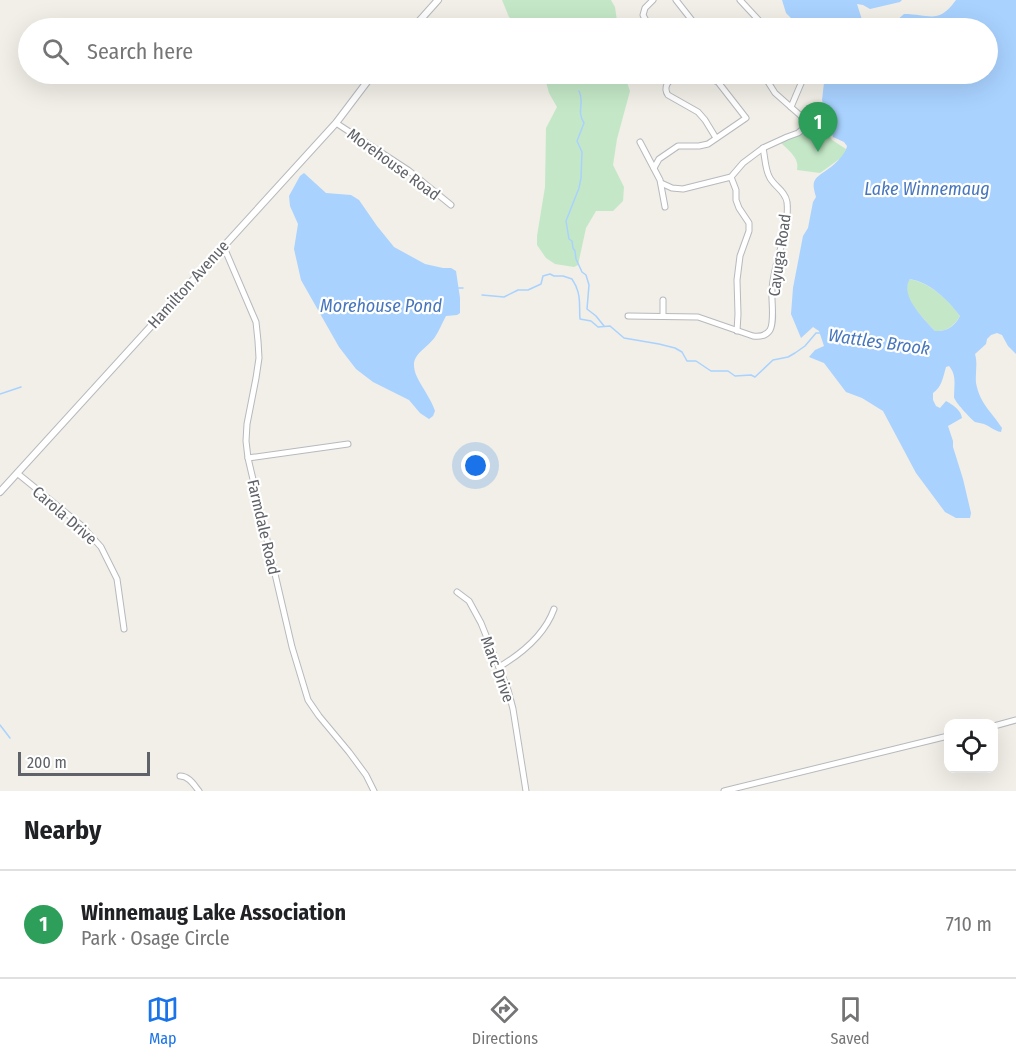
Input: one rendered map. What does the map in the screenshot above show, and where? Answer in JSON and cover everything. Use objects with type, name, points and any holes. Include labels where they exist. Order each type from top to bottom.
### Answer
[{"type":"street","points":[[422,18],[438,0]]},
{"type":"street","points":[[645,18],[645,8],[653,0]]},
{"type":"street","points":[[676,0],[690,18]]},
{"type":"street","points":[[741,0],[757,18]]},
{"type":"street","name":"Hamilton Avenue","points":[[0,492],[336,123],[365,84]]},
{"type":"street","points":[[667,84],[665,91],[668,95],[698,112],[716,138]]},
{"type":"street","points":[[654,168],[659,159],[678,146],[708,144],[746,118],[720,84]]},
{"type":"street","points":[[661,183],[672,188],[683,189],[731,177],[743,163],[763,148],[798,133],[804,123],[801,116],[775,93],[769,84]]},
{"type":"street","points":[[791,107],[801,84]]},
{"type":"street","name":"Morehouse Road","points":[[336,123],[408,170],[451,205]]},
{"type":"street","points":[[640,142],[661,183],[665,207]]},
{"type":"street","name":"Cayuga Road","points":[[628,316],[698,317],[753,336],[760,337],[768,333],[772,321],[774,272],[786,222],[787,201],[768,175],[763,148]]},
{"type":"street","points":[[731,177],[736,190],[736,200],[749,223],[749,231],[740,256],[737,280],[737,331]]},
{"type":"street","name":"Farmdale Road","points":[[224,244],[256,322],[258,367],[246,441],[292,647],[308,700],[349,752],[374,791]]},
{"type":"street","points":[[663,300],[663,316]]},
{"type":"street","points":[[248,458],[348,444]]},
{"type":"street","name":"Carola Drive","points":[[16,473],[82,526],[101,547],[117,579],[124,629]]},
{"type":"street","name":"Marc Drive","points":[[457,592],[469,601],[481,623],[508,690],[526,791]]},
{"type":"street","points":[[499,667],[526,648],[549,621],[554,609]]},
{"type":"street","points":[[998,725],[1016,720]]},
{"type":"street","points":[[724,791],[944,737]]},
{"type":"street","points":[[180,776],[189,779],[199,791]]},
{"type":"green space","points":[[502,0],[611,0],[617,18],[510,18]]},
{"type":"green space","points":[[547,84],[628,84],[630,91],[617,139],[613,165],[624,187],[623,201],[613,211],[596,211],[586,228],[578,265],[574,267],[555,264],[546,258],[537,245],[545,187],[546,128],[557,107]]},
{"type":"green space","points":[[826,129],[832,140],[846,149],[845,155],[820,173],[797,170],[795,158],[780,142],[788,135]]},
{"type":"green space","points":[[910,279],[932,288],[950,303],[960,316],[953,325],[947,329],[935,331],[910,299],[907,285]]},
{"type":"water","points":[[782,0],[902,0],[870,9],[857,4],[861,18],[791,18],[786,13]]},
{"type":"water","name":"Lake Winnemaug","points":[[956,0],[1016,0],[1016,354],[1002,335],[997,333],[991,335],[986,344],[975,354],[978,390],[983,402],[1002,428],[1001,432],[975,422],[960,406],[954,397],[954,377],[949,366],[946,367],[940,385],[933,393],[936,406],[940,408],[946,401],[956,408],[962,418],[948,426],[963,479],[971,513],[970,518],[956,518],[945,512],[916,473],[883,411],[862,398],[846,392],[824,363],[809,357],[815,350],[824,346],[819,331],[813,327],[801,338],[791,314],[793,288],[803,236],[808,228],[816,197],[814,182],[838,161],[847,146],[833,137],[822,100],[824,84],[998,84],[998,18],[899,18],[904,14],[933,16],[944,13]],"holes":[[[910,279],[925,284],[938,293],[960,316],[950,328],[935,331],[910,299],[907,285]]]},
{"type":"water","name":"Morehouse Pond","points":[[304,173],[326,193],[351,195],[359,200],[394,247],[425,264],[451,268],[456,271],[460,313],[446,316],[435,337],[418,354],[414,364],[417,377],[435,411],[429,419],[420,413],[409,400],[373,382],[356,369],[339,347],[301,280],[294,249],[298,224],[290,206],[289,196]]},
{"type":"waterway","points":[[579,91],[584,123],[577,141],[582,152],[581,178],[566,221],[576,259],[589,285],[587,309],[604,326]]},
{"type":"waterway","name":"Wattles Brook","points":[[482,295],[504,297],[518,290],[528,290],[541,284],[543,276],[550,274],[563,276],[572,279],[576,286],[580,319],[591,321],[598,327],[610,326],[624,338],[675,348],[682,352],[687,361],[696,361],[711,371],[728,371],[735,376],[755,377],[773,360],[788,357],[805,346],[816,333],[821,333]]},
{"type":"waterway","name":"Wattles Brook","points":[[458,288],[463,288]]},
{"type":"waterway","points":[[0,394],[21,387]]},
{"type":"waterway","points":[[0,725],[10,738]]},
{"type":"place","name":"Winnemaug Lake Association","points":[[818,152]]}]
